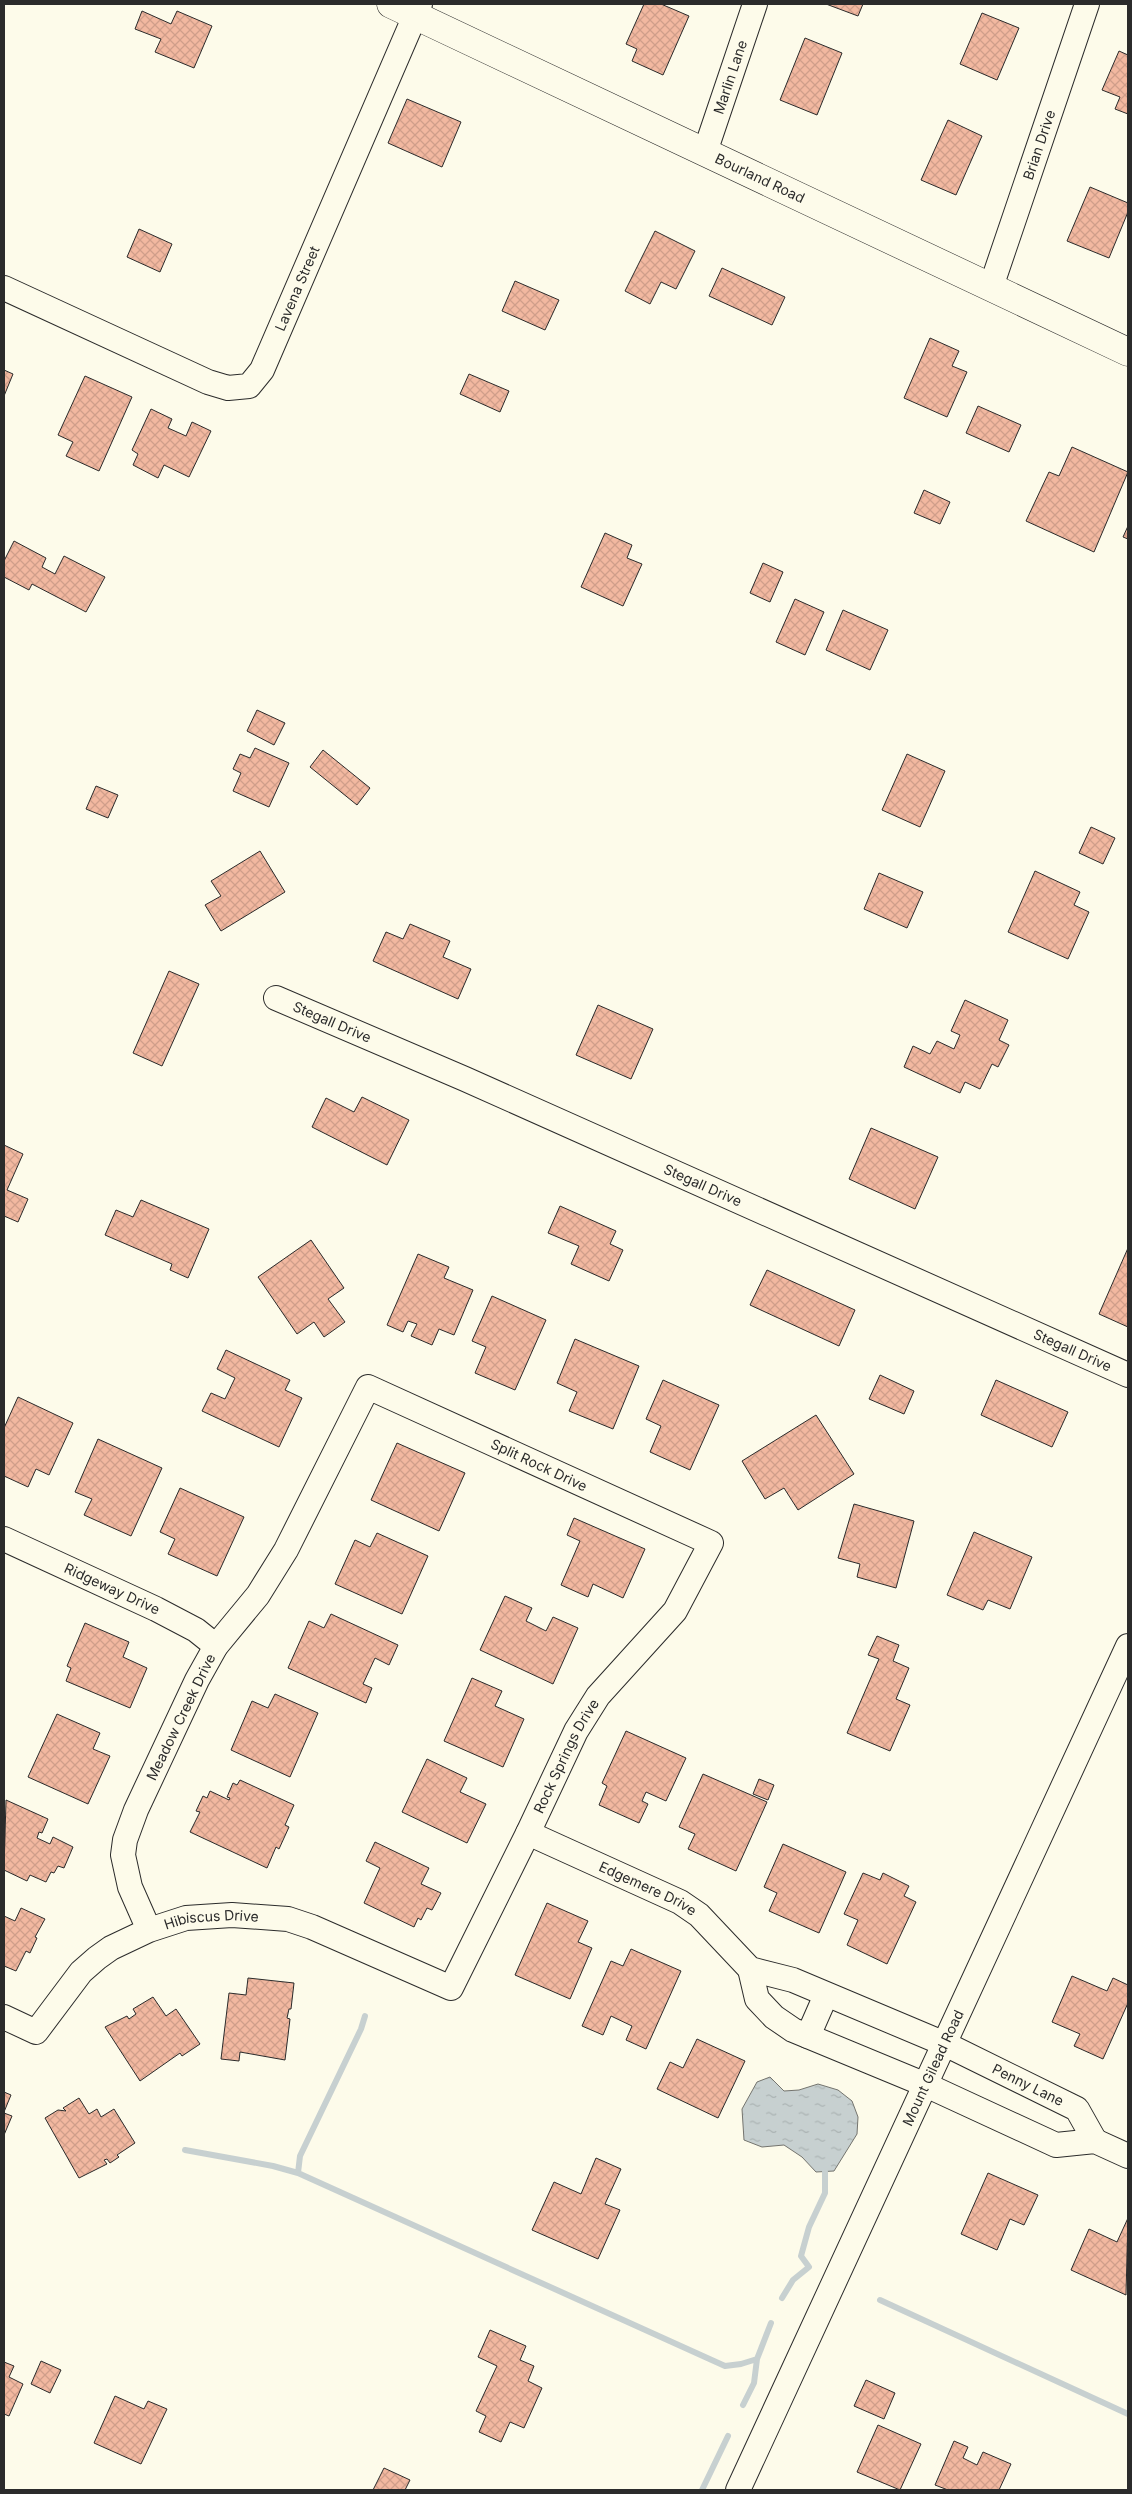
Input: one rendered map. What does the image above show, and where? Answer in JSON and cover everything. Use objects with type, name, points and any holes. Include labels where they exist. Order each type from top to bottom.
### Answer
[{"type":"main road","name":"Bourland Road","points":[[391,4],[418,10],[705,152],[1128,352]]},
{"type":"street","name":"Marlin Lane","points":[[705,152],[755,4]]},
{"type":"street","name":"Brian Drive","points":[[991,287],[1087,4]]},
{"type":"street","name":"Lavena Street","points":[[4,288],[208,382],[228,388],[248,386],[262,370],[418,10]]},
{"type":"street","name":"Stegall Drive","points":[[276,998],[465,1079],[1128,1376]]},
{"type":"street","name":"Split Rock Drive","points":[[368,1387],[711,1543]]},
{"type":"street","name":"Meadow Creek Drive","points":[[149,1930],[130,1887],[123,1855],[125,1840],[136,1810],[185,1702],[216,1646],[258,1595],[286,1550],[368,1387]]},
{"type":"street","name":"Ridgeway Drive","points":[[4,1539],[156,1609],[196,1630],[216,1646]]},
{"type":"street","name":"Rock Springs Drive","points":[[451,1988],[528,1833],[565,1753],[587,1712],[598,1696],[675,1611],[711,1543]]},
{"type":"street","name":"Mount Gilead Road","points":[[738,2490],[1128,1646]]},
{"type":"street","name":"Edgemere Drive","points":[[528,1833],[680,1902],[699,1915],[750,1969]]},
{"type":"street","name":"Hibiscus Drive","points":[[4,2017],[36,2032],[81,1972],[110,1948],[149,1930],[186,1918],[232,1914],[288,1919],[312,1927],[451,1988]]},
{"type":"street","points":[[945,2044],[793,1980],[750,1969],[757,1999],[774,2018],[793,2030],[926,2085],[1056,2145],[1095,2141],[1128,2156]]},
{"type":"street","points":[[808,2036],[826,1995]]},
{"type":"street","name":"Penny Lane","points":[[945,2044],[1078,2109],[1095,2141]]},
{"type":"water","points":[[770,2077],[784,2091],[799,2090],[818,2084],[838,2090],[852,2101],[858,2117],[857,2134],[834,2171],[816,2172],[802,2157],[784,2145],[762,2147],[744,2140],[742,2109],[757,2082]]},
{"type":"building","points":[[644,4],[661,4],[689,16],[663,75],[632,61],[637,49],[626,44]]},
{"type":"building","points":[[826,4],[863,4],[858,16]]},
{"type":"building","points":[[142,11],[171,24],[177,11],[212,26],[194,68],[155,52],[161,39],[135,29]]},
{"type":"building","points":[[982,13],[1019,28],[997,80],[960,64]]},
{"type":"building","points":[[805,38],[842,53],[817,115],[780,100]]},
{"type":"building","points":[[1119,51],[1128,55],[1128,114],[1115,109],[1120,97],[1102,90]]},
{"type":"building","points":[[407,99],[461,122],[442,167],[388,143]]},
{"type":"building","points":[[948,120],[982,136],[956,195],[921,180]]},
{"type":"building","points":[[1090,187],[1128,203],[1128,212],[1109,258],[1067,241]]},
{"type":"building","points":[[139,229],[172,244],[160,272],[127,257]]},
{"type":"building","points":[[655,231],[695,251],[676,289],[661,282],[650,304],[625,291]]},
{"type":"building","points":[[722,268],[785,297],[772,325],[709,296]]},
{"type":"building","points":[[515,281],[559,300],[545,330],[502,311]]},
{"type":"building","points":[[930,338],[959,351],[952,366],[967,372],[947,417],[904,398]]},
{"type":"building","points":[[4,370],[13,374],[4,396]]},
{"type":"building","points":[[469,374],[509,391],[500,412],[460,394]]},
{"type":"building","points":[[85,376],[132,397],[99,471],[66,456],[73,442],[58,435]]},
{"type":"building","points":[[978,406],[1021,425],[1009,452],[966,433]]},
{"type":"building","points":[[151,409],[172,419],[168,428],[186,436],[192,422],[211,431],[189,477],[164,465],[158,478],[133,465],[138,454],[132,450]]},
{"type":"building","points":[[1072,447],[1128,472],[1094,552],[1026,521],[1049,472],[1059,476]]},
{"type":"building","points":[[924,490],[950,502],[940,524],[914,513]]},
{"type":"building","points":[[1128,526],[1128,539],[1123,537]]},
{"type":"building","points":[[605,533],[632,545],[627,558],[642,564],[623,606],[581,587]]},
{"type":"building","points":[[14,541],[46,558],[42,567],[55,574],[64,556],[105,577],[86,612],[32,584],[29,590],[4,577],[4,561]]},
{"type":"building","points":[[763,563],[783,572],[770,602],[750,593]]},
{"type":"building","points":[[795,599],[824,612],[805,655],[776,642]]},
{"type":"building","points":[[843,610],[888,630],[870,670],[826,650]]},
{"type":"building","points":[[257,710],[285,723],[274,745],[247,731]]},
{"type":"building","points":[[255,748],[289,763],[269,807],[233,791],[241,773],[233,769],[240,754],[250,758]]},
{"type":"building","points":[[323,750],[370,788],[357,805],[310,767]]},
{"type":"building","points":[[907,754],[945,771],[920,827],[882,810]]},
{"type":"building","points":[[96,786],[118,795],[108,818],[86,809]]},
{"type":"building","points":[[1091,827],[1115,838],[1103,864],[1079,853]]},
{"type":"building","points":[[260,851],[285,892],[221,931],[205,905],[221,896],[211,881]]},
{"type":"building","points":[[1035,871],[1080,892],[1074,905],[1089,912],[1068,959],[1008,932]]},
{"type":"building","points":[[879,873],[923,892],[907,928],[864,909]]},
{"type":"building","points":[[410,924],[450,941],[443,957],[471,969],[458,999],[373,961],[386,932],[403,939]]},
{"type":"building","points":[[169,971],[199,984],[162,1066],[133,1053]]},
{"type":"building","points":[[965,1000],[1008,1020],[999,1040],[1009,1045],[998,1067],[992,1064],[980,1089],[965,1082],[960,1093],[904,1067],[913,1046],[930,1054],[937,1041],[954,1049],[960,1035],[951,1031]]},
{"type":"building","points":[[598,1005],[653,1029],[631,1079],[576,1055]]},
{"type":"building","points":[[362,1097],[409,1120],[387,1165],[312,1127],[326,1098],[354,1112]]},
{"type":"building","points":[[871,1128],[938,1157],[915,1209],[849,1179]]},
{"type":"building","points":[[4,1145],[23,1154],[7,1190],[28,1199],[18,1222],[4,1216]]},
{"type":"building","points":[[141,1200],[209,1229],[188,1278],[170,1270],[172,1264],[105,1235],[116,1210],[133,1217]]},
{"type":"building","points":[[560,1206],[616,1231],[610,1244],[623,1250],[609,1281],[571,1264],[579,1246],[548,1233]]},
{"type":"building","points":[[311,1240],[344,1288],[328,1299],[345,1322],[324,1337],[314,1322],[297,1334],[258,1277]]},
{"type":"building","points":[[1128,1248],[1128,1327],[1099,1314]]},
{"type":"building","points":[[418,1254],[449,1267],[444,1278],[473,1290],[454,1335],[439,1329],[432,1345],[411,1336],[417,1324],[408,1321],[403,1332],[387,1325]]},
{"type":"building","points":[[767,1270],[855,1310],[839,1346],[750,1305]]},
{"type":"building","points":[[492,1296],[546,1320],[515,1390],[475,1373],[486,1347],[472,1341]]},
{"type":"building","points":[[575,1339],[639,1366],[613,1429],[569,1411],[577,1392],[557,1383]]},
{"type":"building","points":[[226,1350],[290,1380],[285,1390],[302,1398],[279,1447],[202,1411],[211,1393],[225,1399],[235,1378],[217,1369]]},
{"type":"building","points":[[880,1375],[914,1391],[904,1414],[869,1399]]},
{"type":"building","points":[[663,1380],[719,1405],[690,1470],[650,1452],[661,1426],[646,1419]]},
{"type":"building","points":[[996,1380],[1068,1412],[1052,1447],[981,1415]]},
{"type":"building","points":[[18,1397],[73,1423],[49,1475],[36,1469],[28,1487],[4,1476],[4,1428]]},
{"type":"building","points":[[816,1415],[854,1474],[798,1510],[784,1488],[765,1499],[742,1461]]},
{"type":"building","points":[[98,1439],[162,1468],[131,1536],[84,1515],[92,1499],[75,1492]]},
{"type":"building","points":[[397,1443],[465,1473],[439,1531],[371,1500]]},
{"type":"building","points":[[180,1488],[244,1517],[217,1576],[168,1554],[175,1539],[160,1532]]},
{"type":"building","points":[[854,1504],[914,1521],[896,1588],[857,1577],[860,1564],[838,1558]]},
{"type":"building","points":[[574,1518],[645,1549],[623,1598],[593,1584],[588,1597],[561,1585],[580,1541],[567,1535]]},
{"type":"building","points":[[974,1532],[1032,1557],[1010,1609],[988,1600],[983,1610],[947,1595]]},
{"type":"building","points":[[377,1533],[428,1556],[402,1614],[335,1584],[355,1540],[370,1547]]},
{"type":"building","points":[[505,1596],[532,1608],[526,1621],[546,1631],[553,1617],[578,1628],[553,1684],[480,1650]]},
{"type":"building","points":[[331,1614],[398,1645],[389,1665],[375,1658],[363,1684],[372,1688],[366,1703],[288,1668],[309,1621],[324,1628]]},
{"type":"building","points":[[85,1623],[129,1642],[123,1657],[147,1668],[130,1708],[66,1681],[71,1668],[67,1666]]},
{"type":"building","points":[[877,1636],[899,1645],[893,1661],[909,1668],[896,1699],[910,1705],[890,1751],[847,1733],[879,1659],[868,1655]]},
{"type":"building","points":[[472,1678],[502,1691],[495,1706],[524,1719],[503,1767],[444,1741]]},
{"type":"building","points":[[275,1694],[318,1713],[290,1777],[231,1750],[252,1701],[268,1708]]},
{"type":"building","points":[[57,1714],[100,1733],[93,1749],[110,1756],[88,1804],[28,1777]]},
{"type":"building","points":[[626,1731],[686,1758],[666,1801],[646,1792],[642,1801],[648,1804],[639,1823],[599,1805],[607,1786],[602,1783]]},
{"type":"building","points":[[427,1759],[467,1778],[460,1792],[486,1804],[467,1843],[402,1812]]},
{"type":"building","points":[[703,1774],[767,1802],[736,1871],[688,1849],[695,1834],[679,1827]]},
{"type":"building","points":[[759,1779],[774,1785],[768,1800],[753,1794]]},
{"type":"building","points":[[240,1780],[294,1805],[285,1825],[289,1827],[279,1849],[276,1847],[267,1868],[190,1832],[200,1812],[196,1811],[203,1796],[207,1798],[210,1791],[229,1800],[230,1798],[227,1797],[233,1783],[237,1785]]},
{"type":"building","points":[[6,1800],[48,1819],[42,1833],[39,1832],[37,1838],[50,1844],[53,1837],[73,1847],[64,1868],[58,1866],[54,1873],[51,1872],[46,1882],[30,1875],[27,1881],[4,1870]]},
{"type":"building","points":[[375,1842],[429,1868],[421,1884],[441,1893],[432,1910],[427,1908],[421,1920],[418,1918],[414,1927],[364,1903],[380,1868],[366,1861]]},
{"type":"building","points":[[783,1844],[846,1872],[819,1933],[769,1911],[777,1893],[764,1887]]},
{"type":"building","points":[[863,1873],[880,1880],[883,1873],[909,1886],[904,1896],[916,1902],[887,1964],[847,1945],[858,1920],[844,1914]]},
{"type":"building","points":[[547,1903],[588,1921],[578,1942],[592,1948],[570,1999],[515,1975]]},
{"type":"building","points":[[21,1908],[45,1919],[35,1937],[37,1938],[30,1953],[26,1951],[16,1971],[4,1966],[4,1916],[15,1921]]},
{"type":"building","points":[[631,1949],[681,1971],[646,2049],[626,2040],[632,2026],[611,2016],[603,2035],[582,2026],[611,1961],[623,1966]]},
{"type":"building","points":[[1072,1976],[1107,1991],[1113,1978],[1128,1985],[1128,2003],[1103,2059],[1074,2046],[1080,2034],[1052,2022]]},
{"type":"building","points":[[248,1978],[294,1983],[291,2009],[289,2009],[287,2018],[290,2019],[285,2060],[240,2052],[239,2061],[221,2059],[229,1993],[246,1995]]},
{"type":"building","points":[[153,1997],[166,2016],[176,2009],[200,2044],[182,2056],[180,2053],[140,2081],[105,2027],[127,2016],[129,2019],[136,2014],[133,2009]]},
{"type":"building","points":[[697,2039],[745,2061],[718,2118],[657,2089],[670,2062],[683,2068]]},
{"type":"building","points":[[4,2092],[11,2095],[4,2112]]},
{"type":"building","points":[[79,2098],[89,2114],[97,2109],[101,2117],[114,2109],[135,2143],[117,2155],[119,2157],[110,2163],[107,2159],[104,2160],[107,2164],[79,2178],[45,2118],[58,2110],[66,2111],[63,2108]]},
{"type":"building","points":[[4,2113],[12,2116],[4,2135]]},
{"type":"building","points":[[596,2158],[621,2169],[605,2204],[620,2210],[598,2259],[532,2230],[554,2182],[581,2194]]},
{"type":"building","points":[[988,2173],[1038,2195],[1024,2225],[1010,2219],[997,2250],[961,2234]]},
{"type":"building","points":[[1128,2218],[1126,2295],[1071,2270],[1089,2229],[1117,2242]]},
{"type":"building","points":[[490,2330],[526,2346],[520,2360],[534,2366],[528,2381],[542,2388],[524,2428],[510,2422],[501,2442],[479,2432],[486,2416],[476,2411],[497,2366],[478,2357]]},
{"type":"building","points":[[41,2361],[61,2370],[50,2393],[31,2384]]},
{"type":"building","points":[[4,2362],[14,2366],[9,2377],[23,2384],[9,2416],[4,2414]]},
{"type":"building","points":[[866,2380],[895,2393],[884,2419],[854,2406]]},
{"type":"building","points":[[115,2396],[144,2409],[148,2401],[167,2409],[141,2464],[94,2443]]},
{"type":"building","points":[[878,2425],[921,2444],[900,2490],[857,2472]]},
{"type":"building","points":[[954,2441],[968,2447],[963,2458],[977,2465],[983,2452],[1011,2464],[999,2490],[948,2490],[935,2485]]},
{"type":"building","points":[[384,2468],[410,2480],[405,2490],[373,2490]]},
{"type":"waterway","points":[[298,2173],[300,2156],[361,2029],[365,2016]]},
{"type":"waterway","points":[[185,2150],[273,2166],[298,2173],[725,2366],[757,2359]]},
{"type":"waterway","points":[[782,2298],[793,2280],[809,2267],[801,2256],[809,2227],[825,2193],[825,2172]]},
{"type":"waterway","points":[[880,2300],[1128,2414]]},
{"type":"waterway","points":[[743,2405],[754,2383],[757,2359],[771,2323]]},
{"type":"waterway","points":[[702,2490],[728,2436]]}]
